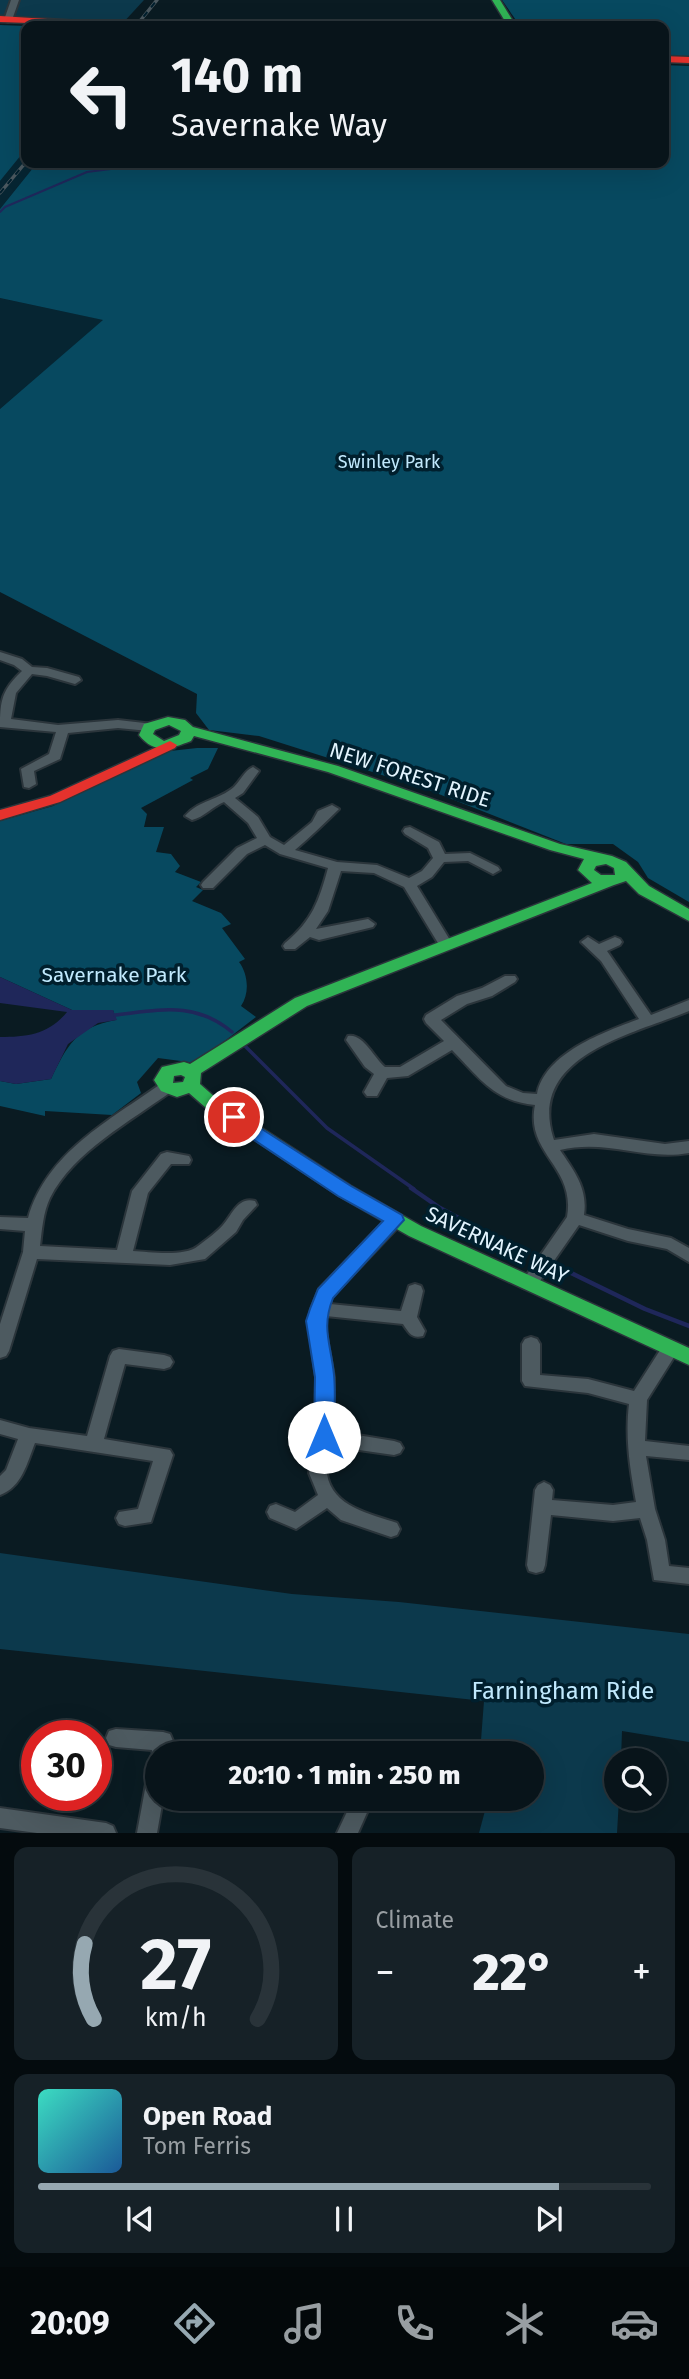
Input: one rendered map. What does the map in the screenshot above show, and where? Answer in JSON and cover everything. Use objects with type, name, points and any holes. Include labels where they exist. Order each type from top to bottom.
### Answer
[{"type":"main road","points":[[496,0],[509,21]]},
{"type":"main road","points":[[4,19],[35,21]]},
{"type":"main road","points":[[669,59],[689,60]]},
{"type":"main road","name":"NEW FOREST RIDE","points":[[105,775],[148,733],[168,720],[180,723],[180,739]]},
{"type":"main road","name":"NEW FOREST RIDE","points":[[148,733],[156,744],[180,739],[241,742],[419,797],[564,851],[613,860],[645,890],[689,916]]},
{"type":"main road","name":"NEW FOREST RIDE","points":[[0,815],[55,799],[180,739]]},
{"type":"main road","name":"NEW FOREST RIDE","points":[[564,851],[597,881],[645,890]]},
{"type":"main road","points":[[574,894],[588,875],[587,866],[590,862],[601,859]]},
{"type":"main road","points":[[167,1087],[163,1080],[168,1071],[178,1068],[191,1079],[301,1002],[574,894],[620,879],[624,869]]},
{"type":"main road","name":"SAVERNAKE WAY","points":[[191,1079],[211,1102],[345,1191],[395,1220],[689,1357]]},
{"type":"street","points":[[4,19],[15,0]]},
{"type":"street","points":[[0,656],[18,662],[29,670]]},
{"type":"street","points":[[75,680],[59,677],[45,669],[29,670],[13,685],[5,698],[2,722],[31,723],[63,729],[123,723],[148,733]]},
{"type":"street","points":[[29,784],[27,769],[55,756],[63,729]]},
{"type":"street","points":[[192,816],[210,803],[238,790],[253,771]]},
{"type":"street","points":[[226,797],[253,820],[265,839],[285,851],[336,866],[377,869],[409,884],[446,945]]},
{"type":"street","points":[[285,851],[318,824],[323,814],[332,809]]},
{"type":"street","points":[[410,831],[434,845],[440,858]]},
{"type":"street","points":[[208,884],[242,851],[265,839]]},
{"type":"street","points":[[440,858],[470,857],[493,870]]},
{"type":"street","points":[[409,884],[428,874],[440,858]]},
{"type":"street","points":[[290,946],[310,932],[324,903],[336,866]]},
{"type":"street","points":[[310,932],[319,935],[368,924]]},
{"type":"street","points":[[615,942],[592,946],[647,1020]]},
{"type":"street","points":[[510,979],[486,992],[462,1000],[431,1018],[501,1090],[521,1098],[541,1100]]},
{"type":"street","points":[[528,1283],[575,1218],[578,1191],[549,1147],[541,1121],[541,1100],[553,1076],[578,1054],[619,1031],[689,1005]]},
{"type":"street","points":[[353,1041],[370,1063],[382,1073],[403,1072],[454,1042]]},
{"type":"street","points":[[372,1092],[382,1073]]},
{"type":"street","points":[[0,1351],[31,1252],[41,1199],[72,1156],[167,1087]]},
{"type":"street","points":[[549,1147],[596,1139],[647,1149],[688,1150]]},
{"type":"street","points":[[124,1255],[140,1191],[170,1156]]},
{"type":"street","points":[[31,1252],[170,1259],[199,1255],[230,1228],[237,1216],[249,1205]]},
{"type":"street","points":[[575,1218],[628,1235],[671,1244],[689,1256]]},
{"type":"street","points":[[391,1529],[348,1514],[328,1499],[318,1473],[324,1437],[324,1377],[316,1321],[325,1294],[395,1220]]},
{"type":"street","points":[[0,1223],[34,1225]]},
{"type":"street","points":[[319,1309],[412,1325],[415,1291]]},
{"type":"street","points":[[531,1344],[531,1385],[588,1386],[638,1399]]},
{"type":"street","points":[[670,1349],[638,1399],[636,1448],[661,1574],[689,1576]]},
{"type":"street","points":[[94,1443],[119,1356],[164,1362]]},
{"type":"street","points":[[0,1427],[29,1435],[164,1455],[145,1516],[125,1518]]},
{"type":"street","points":[[0,1487],[13,1475],[29,1435]]},
{"type":"street","points":[[324,1437],[394,1448]]},
{"type":"street","points":[[636,1448],[689,1453]]},
{"type":"street","points":[[536,1565],[544,1498],[613,1513],[646,1509]]},
{"type":"street","points":[[276,1512],[296,1521],[328,1499]]},
{"type":"street","points":[[116,1738],[163,1741]]},
{"type":"street","points":[[147,1833],[151,1811]]},
{"type":"street","points":[[347,1833],[357,1811]]},
{"type":"street","points":[[0,1818],[100,1833]]},
{"type":"shaded area","points":[[21,155],[21,168],[33,168],[0,209],[0,181]]},
{"type":"shaded area","points":[[0,298],[104,320],[0,409]]},
{"type":"shaded area","points":[[0,977],[72,1010],[113,1010],[117,1020],[98,1023],[68,1044],[51,1079],[16,1084],[0,1081],[0,1037],[37,1033],[53,1025],[67,1012],[0,1003]]},
{"type":"green space","points":[[0,0],[144,0],[125,21],[0,17]]},
{"type":"green space","points":[[502,0],[689,0],[689,58],[669,57],[669,21],[517,21]]},
{"type":"green space","points":[[0,25],[21,26],[21,155],[0,181]]},
{"type":"green space","name":"Swinley Park","points":[[669,65],[689,66],[689,902],[648,878],[638,862],[613,844],[566,844],[426,789],[259,736],[209,730],[196,713],[197,694],[0,592],[0,409],[103,320],[0,298],[0,209],[33,168],[669,168]]},
{"type":"green space","name":"Savernake Park","points":[[218,748],[208,769],[141,808],[147,814],[144,827],[164,827],[156,852],[171,854],[180,866],[175,872],[201,882],[196,887],[203,890],[192,901],[221,913],[231,924],[222,928],[245,959],[239,962],[247,984],[241,1006],[256,1017],[196,1063],[158,1058],[137,1082],[141,1093],[112,1115],[45,1111],[45,1116],[0,1106],[0,1081],[16,1084],[51,1079],[74,1040],[91,1028],[116,1020],[113,1010],[72,1010],[0,977],[0,821],[53,806],[161,752]]},
{"type":"green space","name":"Farningham Ride","points":[[0,1553],[292,1594],[399,1602],[689,1634],[689,1742],[622,1731],[621,1748],[604,1748],[604,1811],[618,1811],[617,1833],[479,1833],[485,1811],[544,1811],[544,1741],[481,1741],[484,1701],[0,1649]]},
{"type":"waterway","points":[[0,212],[5,207],[87,172],[119,168]]},
{"type":"waterway","points":[[115,1015],[162,1010],[191,1012],[218,1022],[232,1032]]},
{"type":"waterway","points":[[245,1046],[327,1128],[414,1189]]},
{"type":"waterway","points":[[411,1188],[440,1208],[522,1252]]},
{"type":"waterway","points":[[567,1271],[645,1309],[689,1326]]},
{"type":"railway","points":[[140,21],[157,0]]},
{"type":"railway","points":[[0,193],[21,168]]},
{"type":"traffic: fast","points":[[496,0],[509,21]]},
{"type":"traffic: fast","points":[[168,721],[180,723],[188,730],[186,738],[164,746],[154,743],[146,735],[149,727],[168,721]]},
{"type":"traffic: fast","points":[[188,730],[333,769],[555,847],[601,859]]},
{"type":"traffic: fast","points":[[607,859],[621,865],[624,873],[620,879],[597,879],[586,870],[590,862],[607,859]]},
{"type":"traffic: fast","points":[[623,869],[644,890],[689,916]]},
{"type":"traffic: fast","points":[[191,1071],[301,1002],[608,882]]},
{"type":"traffic: fast","points":[[184,1068],[194,1075],[191,1086],[177,1091],[167,1087],[163,1080],[168,1071],[184,1068]]},
{"type":"traffic: fast","points":[[191,1086],[211,1103],[345,1191],[415,1231],[689,1357]]},
{"type":"traffic: jam","points":[[0,19],[32,21]]},
{"type":"traffic: jam","points":[[669,59],[689,60]]},
{"type":"traffic: jam","points":[[0,815],[55,799],[170,745]]},
{"type":"route","points":[[234,1117],[345,1191],[395,1220],[325,1294],[319,1309],[316,1321],[324,1377],[324,1437]]}]
